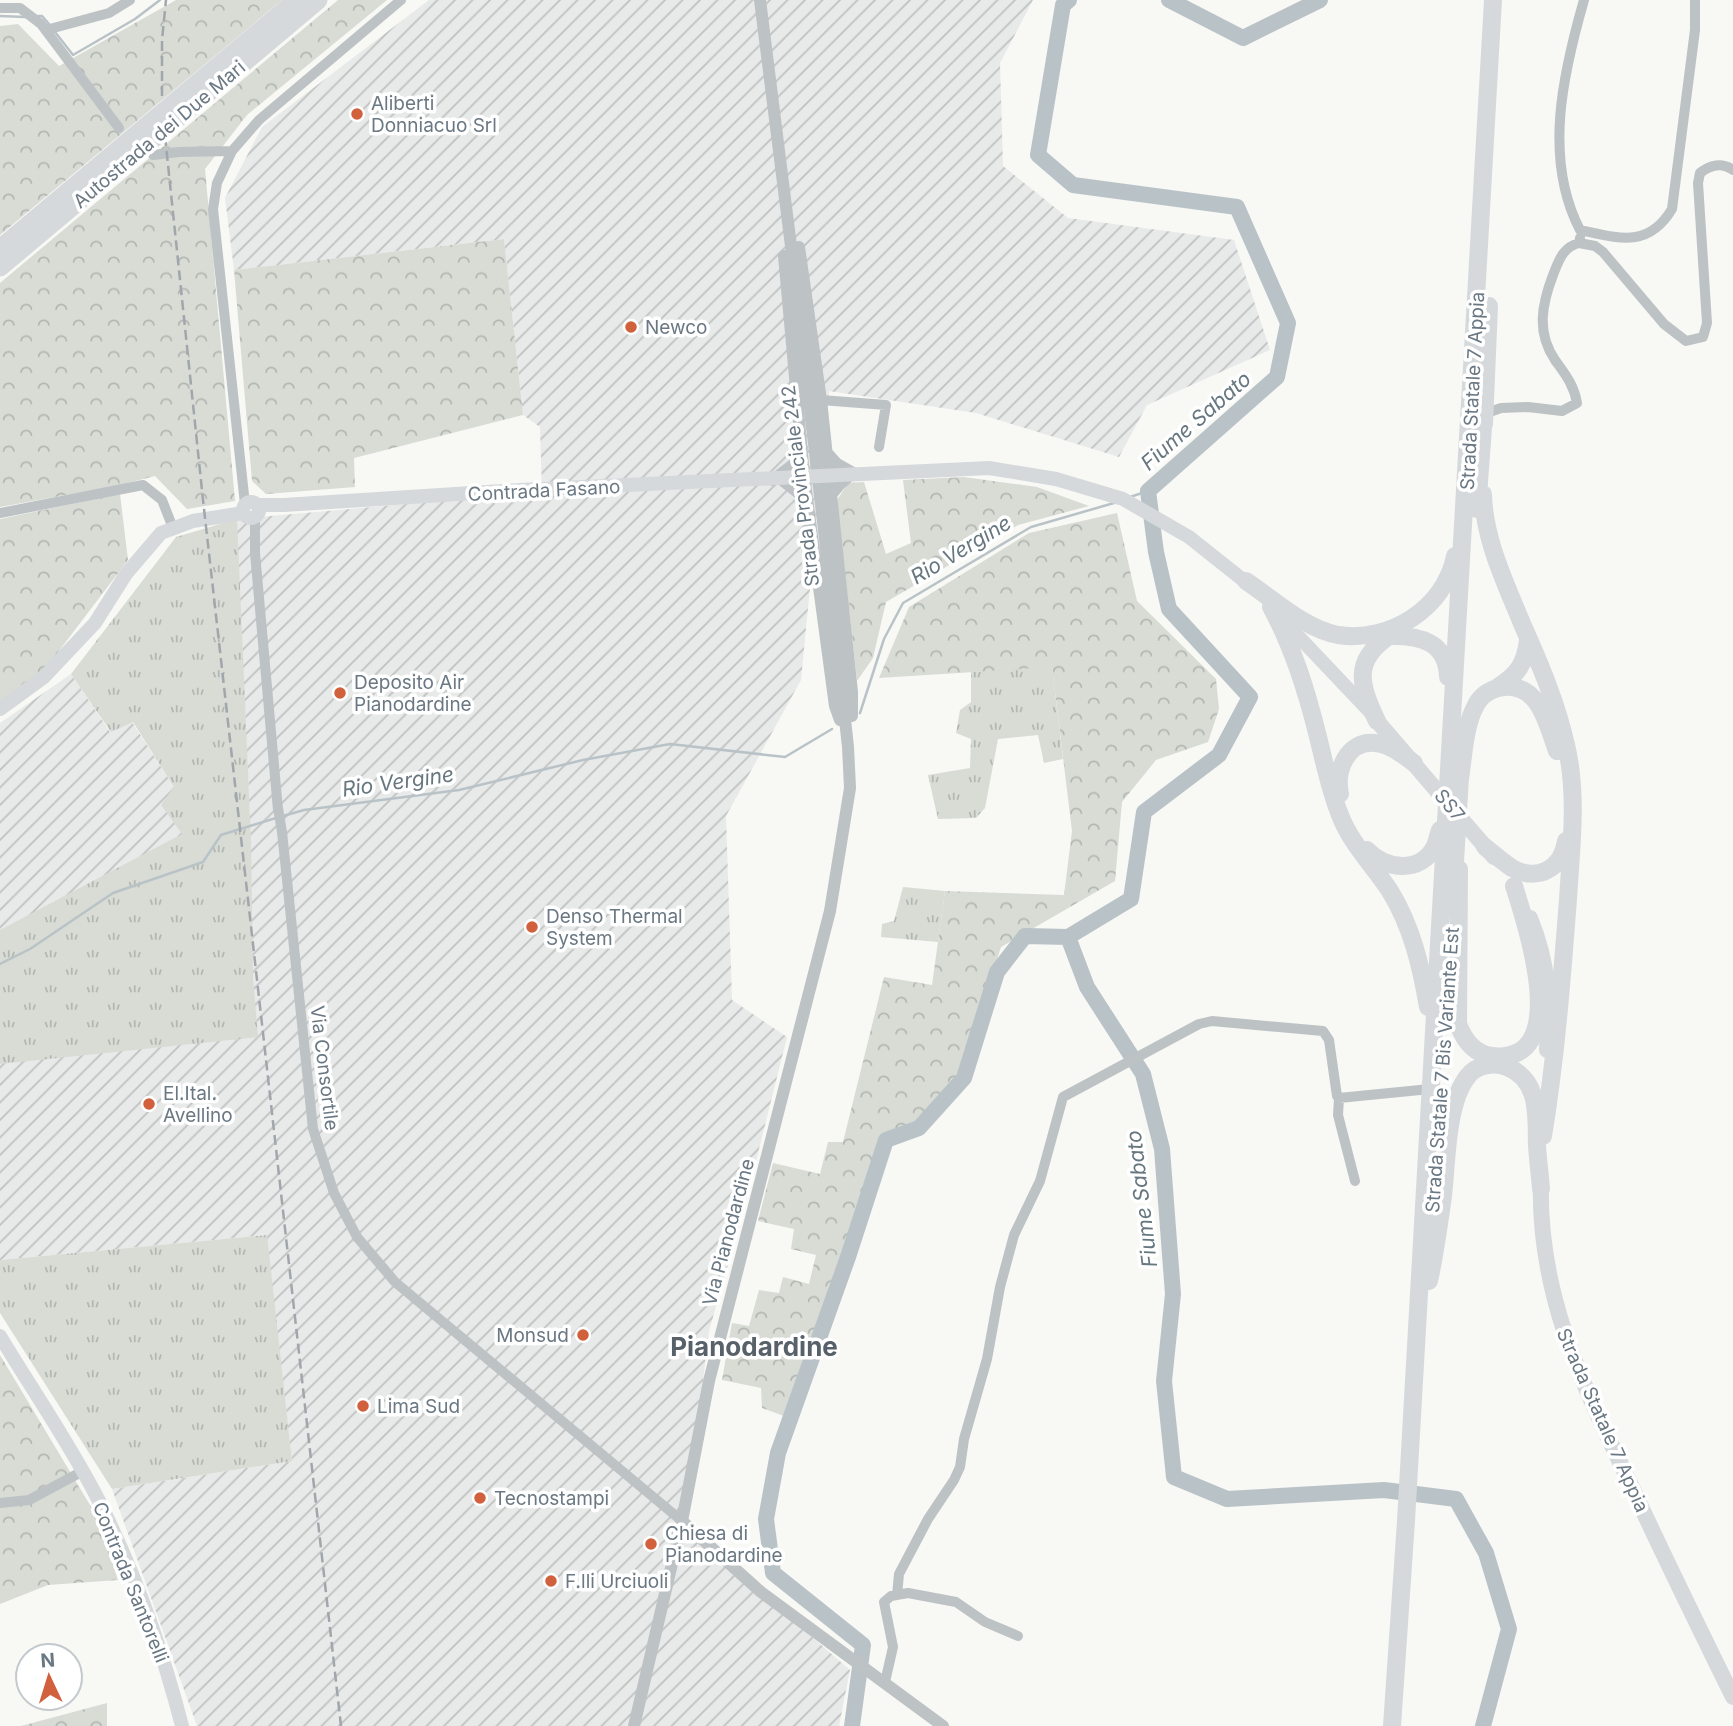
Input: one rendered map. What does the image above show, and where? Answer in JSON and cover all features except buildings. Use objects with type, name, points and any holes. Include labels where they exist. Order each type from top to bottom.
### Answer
[{"type":"highway","name":"Autostrada dei Due Mari","points":[[0,249],[297,0]]},
{"type":"highway","name":"Autostrada dei Due Mari","points":[[0,267],[318,0]]},
{"type":"highway","name":"Strada Statale 7 Appia","points":[[1454,784],[1451,733],[1493,0]]},
{"type":"highway","name":"Strada Statale 7 Appia","points":[[1484,414],[1503,0]]},
{"type":"highway","name":"SS7","points":[[1484,414],[1482,474],[1487,524],[1510,594],[1555,706],[1567,747],[1572,783],[1572,848],[1564,958],[1555,1060],[1543,1136]]},
{"type":"highway","name":"Strada Statale 7 Bis Variante Est","points":[[1400,1726],[1432,1056],[1484,414]]},
{"type":"highway","points":[[1246,581],[1310,625],[1338,635],[1363,635],[1405,624],[1425,609],[1451,573],[1467,472]]},
{"type":"highway","points":[[1271,607],[1298,664],[1341,818],[1359,850],[1401,910],[1414,940],[1429,1013],[1432,1056]]},
{"type":"highway","points":[[1377,720],[1364,693],[1362,679],[1365,665],[1370,653],[1389,636],[1410,636],[1421,638],[1443,654],[1448,670],[1451,733]]},
{"type":"highway","points":[[1454,784],[1475,706],[1487,692],[1515,676],[1525,660],[1529,639]]},
{"type":"highway","points":[[1485,847],[1513,868],[1538,874],[1550,870],[1560,860],[1567,830],[1560,758],[1543,713],[1534,696],[1524,689],[1498,687]]},
{"type":"highway","name":"SS7","points":[[1414,763],[1374,742],[1350,752],[1342,762],[1338,775],[1342,802],[1360,842],[1391,866],[1412,866],[1426,858],[1434,847],[1454,784]]},
{"type":"highway","name":"Strada Statale 7 Bis Variante Est","points":[[1414,1451],[1429,1281],[1459,813],[1454,784]]},
{"type":"highway","points":[[1459,813],[1458,1024],[1465,1040],[1490,1056],[1515,1054],[1526,1045],[1534,1035],[1538,1016],[1538,988],[1532,942],[1514,886]]},
{"type":"highway","points":[[1429,1281],[1452,1117],[1458,1094],[1468,1075],[1475,1070],[1484,1066],[1502,1066],[1520,1075],[1530,1087],[1536,1109],[1541,1189]]},
{"type":"highway","name":"Strada Statale 7 Bis Variante Est","points":[[1392,1726],[1411,1521]]},
{"type":"main road","name":"Contrada Fasano","points":[[248,509],[520,490],[777,479],[853,473],[989,468],[1056,479],[1123,499],[1189,537],[1232,569],[1377,720]]},
{"type":"main road","points":[[0,709],[44,677],[95,623],[126,574],[161,533],[193,521],[248,509]]},
{"type":"main road","name":"SS7","points":[[1377,720],[1485,847]]},
{"type":"main road","name":"Strada Statale 7 Appia","points":[[1485,847],[1514,886],[1540,943],[1548,985],[1542,1226],[1552,1290],[1570,1352],[1659,1546],[1733,1698]]},
{"type":"main road","name":"Contrada Santorelli","points":[[0,1336],[83,1471],[132,1573],[163,1658],[182,1726]]},
{"type":"street","points":[[46,30],[109,13],[130,0]]},
{"type":"street","name":"Via Consortile","points":[[401,0],[259,120],[232,151],[217,183],[213,209],[242,471],[255,553],[278,810],[313,1129],[334,1193],[357,1237],[395,1282],[682,1521]]},
{"type":"street","points":[[760,0],[785,198],[783,235],[804,476],[835,706],[848,747]]},
{"type":"street","points":[[1580,243],[1580,230],[1564,191],[1560,153],[1567,67],[1584,0]]},
{"type":"street","points":[[1580,230],[1630,239],[1640,237],[1654,232],[1664,223],[1672,209],[1695,30],[1695,0]]},
{"type":"street","points":[[0,8],[20,8],[46,30],[119,128]]},
{"type":"street","points":[[153,155],[232,151]]},
{"type":"street","points":[[1484,414],[1501,408],[1528,407],[1562,411],[1577,403],[1574,388],[1552,356],[1541,324],[1545,300],[1559,259],[1565,250],[1580,243],[1595,246],[1603,252],[1664,324],[1686,341],[1703,337],[1707,323],[1698,183],[1700,173],[1712,166],[1721,165],[1733,170]]},
{"type":"street","points":[[785,198],[796,227],[821,400],[852,692],[848,747]]},
{"type":"street","name":"Strada Provinciale 242","points":[[785,198],[848,747]]},
{"type":"street","points":[[821,400],[886,405],[879,447]]},
{"type":"street","points":[[802,448],[794,464],[777,479],[800,494],[810,509]]},
{"type":"street","points":[[827,453],[837,464],[853,473],[831,495]]},
{"type":"street","points":[[0,513],[142,485],[162,500],[173,528]]},
{"type":"street","name":"Via Pianodardine","points":[[634,1726],[682,1521],[709,1381],[830,911],[850,788],[848,747]]},
{"type":"street","points":[[897,1595],[899,1574],[960,1467],[964,1439],[987,1359],[1000,1287],[1014,1235],[1040,1181],[1059,1103],[1063,1097],[1199,1024],[1212,1021],[1323,1031],[1329,1041],[1339,1098],[1338,1115],[1355,1181]]},
{"type":"street","points":[[1339,1098],[1430,1089]]},
{"type":"street","points":[[0,1503],[29,1500],[83,1471]]},
{"type":"street","points":[[682,1521],[761,1592],[943,1726]]},
{"type":"street","points":[[885,1682],[893,1647],[884,1602],[897,1595],[908,1593],[956,1602],[985,1622],[1018,1636]]},
{"type":"shaded area","points":[[429,0],[1033,0],[1000,63],[1003,166],[1068,218],[1234,240],[1270,350],[1147,405],[1119,457],[976,413],[829,391],[801,680],[726,816],[732,1000],[787,1037],[744,1209],[709,1331],[685,1527],[850,1670],[839,1726],[197,1726],[112,1489],[292,1461],[266,1235],[0,1260],[0,723],[71,674],[110,732],[132,722],[174,787],[250,820],[236,519],[542,492],[540,427],[523,415],[504,239],[234,270],[225,198],[262,127]]},
{"type":"green space","points":[[176,0],[282,0],[0,235],[0,26],[18,24],[59,66]]},
{"type":"green space","points":[[338,0],[387,0],[247,115],[205,169],[235,501],[187,509],[155,476],[116,486],[0,507],[0,283]]},
{"type":"green space","points":[[504,239],[523,415],[354,458],[355,487],[266,494],[252,481],[234,270]]},
{"type":"green space","points":[[964,477],[1037,487],[1089,506],[1018,525],[886,602],[873,658],[857,681],[837,500],[848,483],[864,482],[886,554],[911,543],[903,480]]},
{"type":"green space","points":[[120,494],[128,560],[46,668],[0,701],[0,519]]},
{"type":"green space","points":[[1117,513],[1137,601],[1216,679],[1219,709],[1208,742],[1156,760],[1122,802],[1115,881],[1001,947],[960,1076],[921,1120],[884,1136],[784,1416],[762,1408],[761,1388],[722,1380],[732,1323],[749,1326],[759,1290],[779,1293],[783,1277],[809,1284],[816,1255],[791,1249],[794,1229],[758,1221],[773,1163],[820,1174],[828,1142],[843,1142],[884,977],[932,985],[945,891],[1064,895],[1072,831],[1052,667],[879,678],[909,607],[1029,533]]},
{"type":"green space","points":[[237,519],[251,840],[253,978],[258,1037],[0,1064],[0,930],[182,834],[161,805],[174,787],[133,722],[111,732],[71,674],[176,537]]},
{"type":"green space","points":[[1052,666],[1063,759],[1044,763],[1038,735],[998,739],[985,808],[976,818],[938,819],[928,775],[970,768],[971,739],[956,733],[960,710],[971,702],[971,672]]},
{"type":"green space","points":[[903,887],[945,891],[938,942],[881,937],[882,924],[894,921]]},
{"type":"green space","points":[[267,1235],[292,1461],[112,1489],[0,1313],[0,1260]]},
{"type":"green space","points":[[0,1355],[99,1520],[118,1580],[48,1585],[0,1604]]},
{"type":"green space","points":[[107,1703],[107,1726],[21,1726],[73,1712],[84,1712],[84,1709]]},
{"type":"waterway","points":[[55,32],[73,55],[135,19],[160,0]]},
{"type":"waterway","name":"Fiume Sabato","points":[[1069,0],[1063,5],[1038,155],[1073,185],[1237,207],[1288,323],[1277,377],[1148,491],[1156,552],[1169,609],[1250,697],[1219,755],[1144,812],[1131,899],[1068,937],[1087,987],[1143,1074],[1162,1149],[1173,1294],[1164,1381],[1174,1477],[1227,1499],[1384,1490],[1456,1499],[1486,1553],[1509,1629],[1483,1726]]},
{"type":"waterway","name":"Fiume Sabato","points":[[1169,0],[1243,38],[1320,0]]},
{"type":"waterway","points":[[0,16],[25,17]]},
{"type":"waterway","points":[[38,16],[42,16],[49,24]]},
{"type":"waterway","name":"Rio Vergine","points":[[1130,497],[1148,491]]},
{"type":"waterway","name":"Rio Vergine","points":[[860,713],[884,639],[903,603],[1031,527],[1114,503]]},
{"type":"waterway","name":"Rio Vergine","points":[[283,816],[304,810],[459,790],[583,760],[670,744],[785,757],[832,729]]},
{"type":"waterway","name":"Rio Vergine","points":[[0,964],[30,949],[113,893],[203,862],[221,835],[276,818]]},
{"type":"waterway","points":[[852,1726],[863,1645],[773,1573],[766,1519],[778,1453],[848,1257],[886,1140],[919,1128],[964,1078],[997,972],[1025,936],[1068,937]]},
{"type":"railway","points":[[162,96],[162,40],[166,0]]},
{"type":"railway","points":[[165,136],[203,500],[341,1726]]},
{"type":"place","name":"Aliberti Donniacuo Srl","points":[[357,114]]},
{"type":"place","name":"Newco","points":[[631,327]]},
{"type":"place","name":"Deposito Air Pianodardine","points":[[340,693]]},
{"type":"place","name":"Denso Thermal System","points":[[532,927]]},
{"type":"place","name":"El.Ital. Avellino","points":[[149,1104]]},
{"type":"place","name":"Monsud","points":[[583,1335]]},
{"type":"place","name":"Lima Sud","points":[[363,1406]]},
{"type":"place","name":"Tecnostampi","points":[[480,1498]]},
{"type":"place","name":"Chiesa di Pianodardine","points":[[651,1544]]},
{"type":"place","name":"F.lli Urciuoli","points":[[551,1581]]},
{"type":"district","name":"Pianodardine","points":[[754,1347]]}]
